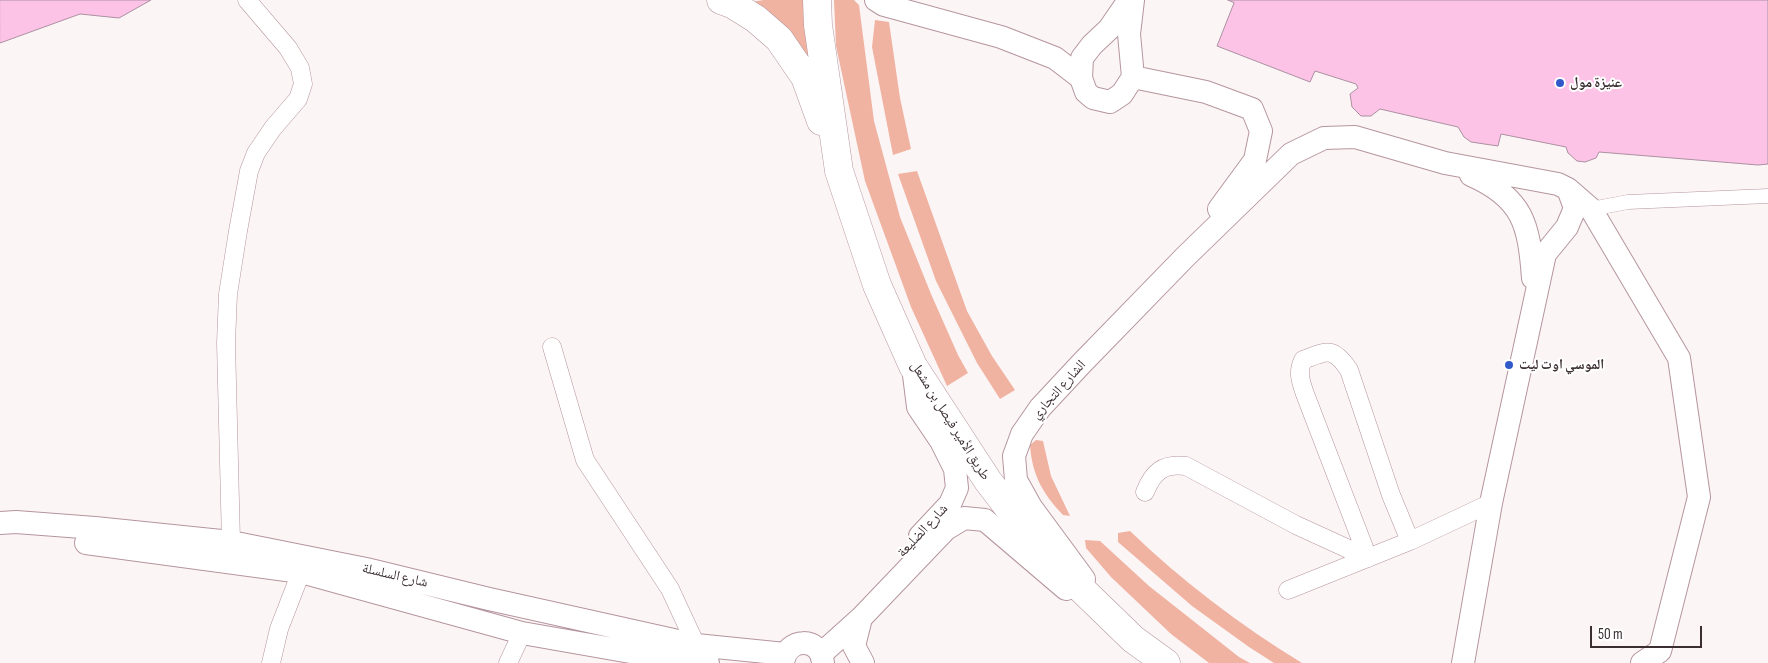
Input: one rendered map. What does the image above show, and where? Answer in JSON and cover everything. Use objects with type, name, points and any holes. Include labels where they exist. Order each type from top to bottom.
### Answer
[{"type":"highway","points":[[721,0],[732,4],[756,19],[779,39],[805,77],[840,171]]},
{"type":"highway","name":"طريق الأمير فيصل بن مشعل","points":[[817,0],[818,25],[840,171],[877,285],[913,366],[988,481],[1040,549],[1133,639],[1166,663]]},
{"type":"street","points":[[230,542],[226,342],[228,294],[238,231],[249,170],[256,153],[273,128],[298,99],[303,84],[300,68],[288,48],[247,0]]},
{"type":"street","points":[[876,0],[884,5],[1001,37],[1055,58],[1081,78]]},
{"type":"street","points":[[1129,0],[1109,29],[1092,45],[1082,58],[1081,78],[1086,92],[1093,98],[1110,102],[1122,94],[1133,77],[1129,34],[1133,0]]},
{"type":"street","points":[[1133,77],[1206,92],[1252,109],[1261,131],[1255,160],[1185,257]]},
{"type":"street","points":[[1185,257],[1291,154],[1324,138],[1355,137],[1445,163],[1558,184],[1568,189],[1591,209],[1679,358],[1699,497],[1651,659]]},
{"type":"street","points":[[1445,163],[1484,181],[1506,195],[1520,214],[1531,246],[1534,302]]},
{"type":"street","points":[[1463,663],[1491,503],[1545,254],[1567,227],[1575,208],[1568,189]]},
{"type":"street","points":[[1591,209],[1628,202],[1768,196]]},
{"type":"street","name":"الشارع التجاري","points":[[1133,639],[1073,565],[1031,507],[1016,480],[1014,456],[1022,434],[1040,408],[1185,257]]},
{"type":"street","points":[[552,346],[585,460],[670,589],[702,654]]},
{"type":"street","points":[[1368,558],[1304,394],[1299,377],[1299,368],[1302,360],[1322,353],[1332,352],[1340,357],[1349,370],[1391,494],[1410,541]]},
{"type":"street","name":"شارع الضليعة","points":[[822,657],[950,504],[957,488],[955,469],[941,441],[918,407],[913,366]]},
{"type":"street","points":[[1145,492],[1151,478],[1157,472],[1176,465],[1186,466],[1296,526],[1368,558]]},
{"type":"street","points":[[1288,590],[1410,541],[1491,503]]},
{"type":"street","points":[[784,659],[792,647],[804,643],[822,657],[946,529],[964,518],[985,520],[1039,568],[1133,639]]},
{"type":"street","name":"شارع السلسلة","points":[[0,523],[16,522],[95,528],[230,542],[366,569],[702,654]]},
{"type":"street","name":"شارع السلسلة","points":[[0,538],[28,537],[111,546],[301,572],[522,633],[665,658],[702,654],[784,659]]},
{"type":"street","points":[[271,663],[280,629],[301,572]]},
{"type":"street","points":[[861,618],[854,646],[862,663]]},
{"type":"street","points":[[508,663],[522,633]]},
{"type":"shaded area","points":[[804,0],[810,66],[750,2]]},
{"type":"shaded area","points":[[834,0],[854,0],[859,5],[874,121],[900,217],[931,294],[968,373],[947,386],[911,307],[865,181],[836,46]]},
{"type":"shaded area","points":[[875,20],[889,22],[900,98],[911,149],[893,155],[872,47]]},
{"type":"shaded area","points":[[917,171],[967,311],[992,356],[1015,390],[1000,399],[977,363],[936,281],[898,174]]},
{"type":"shaded area","points":[[1036,440],[1043,441],[1051,476],[1070,516],[1063,515],[1044,492],[1036,475],[1030,445]]},
{"type":"shaded area","points":[[1130,531],[1212,602],[1302,663],[1274,663],[1192,606],[1118,542],[1118,533]]},
{"type":"shaded area","points":[[1085,540],[1100,541],[1149,586],[1239,657],[1250,663],[1209,663],[1171,634],[1111,577],[1086,548]]},
{"type":"building","points":[[0,0],[151,0],[119,18],[80,14],[0,43]]},
{"type":"building","name":"عنيزة مول","points":[[1228,0],[1768,0],[1768,164],[1758,165],[1599,152],[1596,158],[1585,162],[1577,161],[1568,153],[1566,147],[1501,134],[1498,146],[1471,142],[1464,137],[1458,127],[1380,109],[1371,116],[1361,116],[1352,107],[1350,94],[1358,88],[1356,84],[1315,71],[1310,82],[1217,46],[1234,3]]},
{"type":"place","name":"عنيزة مول","points":[[1560,83]]},
{"type":"place","name":"الموسي اوت ليت","points":[[1509,365]]}]
